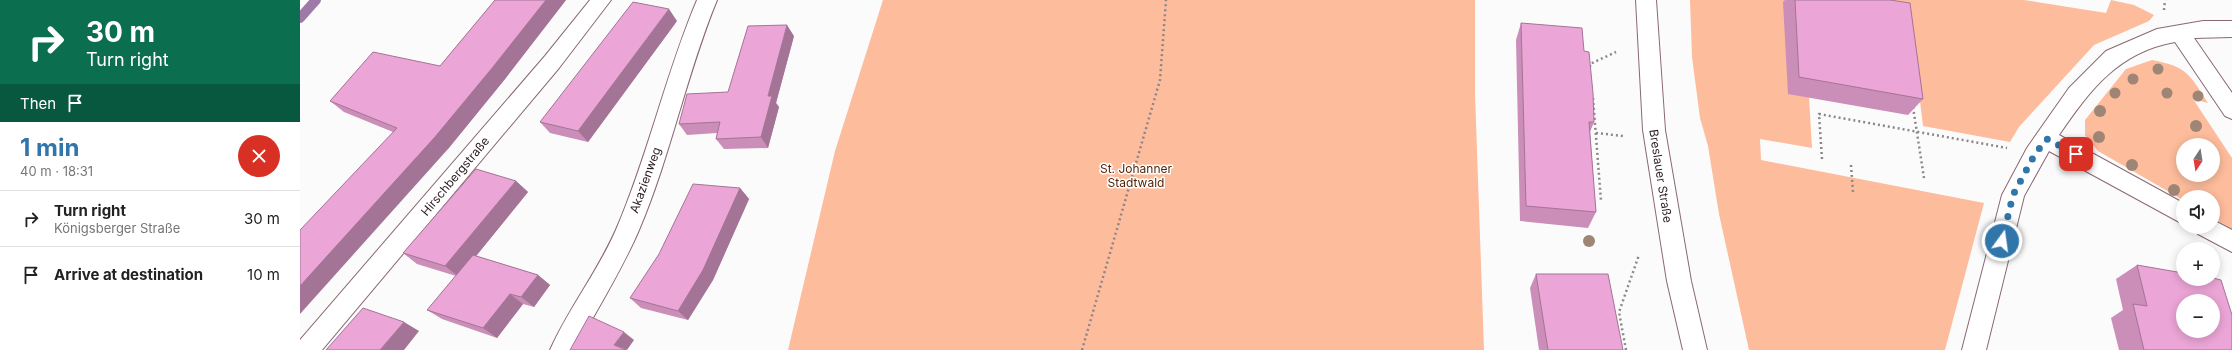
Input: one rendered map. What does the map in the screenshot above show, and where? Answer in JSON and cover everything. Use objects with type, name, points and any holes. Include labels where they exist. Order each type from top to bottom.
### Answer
[{"type":"street","name":"Hirschbergstraße","points":[[307,350],[552,62],[601,0]]},
{"type":"street","name":"Akazienweg","points":[[562,350],[628,229],[663,130],[690,40],[707,0]]},
{"type":"street","name":"Breslauer Straße","points":[[1646,0],[1654,130],[1678,281],[1695,350]]},
{"type":"street","points":[[1974,350],[2013,195],[2041,147],[2076,94],[2113,57],[2157,37],[2203,29],[2232,29]]},
{"type":"street","points":[[2180,33],[2232,110]]},
{"type":"street","points":[[2041,147],[2176,211]]},
{"type":"street","points":[[2218,234],[2232,242]]},
{"type":"path","points":[[1082,350],[1160,80],[1166,0]]},
{"type":"path","points":[[2164,10],[2165,0]]},
{"type":"path","points":[[1591,72],[1590,64],[1616,52]]},
{"type":"path","points":[[1593,95],[1601,201]]},
{"type":"path","points":[[1913,100],[1924,178]]},
{"type":"path","points":[[1822,159],[1819,114],[1917,131],[2041,147]]},
{"type":"path","points":[[1596,133],[1623,136]]},
{"type":"path","points":[[1851,165],[1853,192]]},
{"type":"path","points":[[1626,350],[1619,312],[1639,255]]},
{"type":"green space","name":"St. Johanner Stadtwald","points":[[883,0],[1475,0],[1475,94],[1484,350],[788,350],[835,151]]},
{"type":"green space","points":[[1690,0],[2024,0],[2106,13],[2111,0],[2134,5],[2154,15],[2149,21],[2094,45],[2019,127],[2010,142],[1923,126],[1915,60],[1788,93],[1809,97],[1812,148],[1760,139],[1761,160],[1984,203],[1945,350],[1749,350],[1719,214],[1708,146],[1700,118],[1692,57]]},
{"type":"green space","points":[[2152,60],[2181,69],[2191,78],[2208,103],[2193,99],[2219,138],[2176,138],[2176,182],[2220,182],[2220,140],[2232,158],[2232,229],[2220,222],[2220,190],[2176,190],[2176,196],[2098,151],[2085,135],[2085,120],[2126,69]]},
{"type":"building","points":[[495,0],[546,0],[435,137],[300,286],[300,230],[397,128],[330,101],[373,52],[440,66]]},
{"type":"building","points":[[1795,0],[1890,0],[1910,3],[1923,99],[1799,77]]},
{"type":"building","points":[[633,2],[669,9],[578,131],[540,122]]},
{"type":"building","points":[[1521,23],[1582,28],[1584,51],[1589,52],[1593,93],[1594,122],[1589,122],[1596,212],[1526,206]]},
{"type":"building","points":[[787,25],[768,96],[772,96],[761,137],[716,139],[720,122],[679,124],[687,94],[728,92],[748,26]]},
{"type":"building","points":[[476,169],[516,181],[445,266],[403,253]]},
{"type":"building","points":[[693,184],[740,188],[703,270],[678,311],[630,298],[659,254]]},
{"type":"building","points":[[473,255],[538,275],[521,297],[510,294],[483,328],[427,310]]},
{"type":"building","points":[[2137,265],[2176,272],[2176,286],[2220,286],[2221,280],[2232,315],[2232,350],[2144,350],[2133,304],[2147,306]]},
{"type":"building","points":[[1536,274],[1608,274],[1623,350],[1548,350]]},
{"type":"building","points":[[363,308],[404,322],[380,350],[326,350]]},
{"type":"building","points":[[589,316],[624,332],[614,345],[626,350],[570,350]]},
{"type":"waterway","points":[[300,18],[316,0]]},
{"type":"route","points":[[2002,241],[2013,195],[2035,154],[2047,139],[2076,154]]}]
